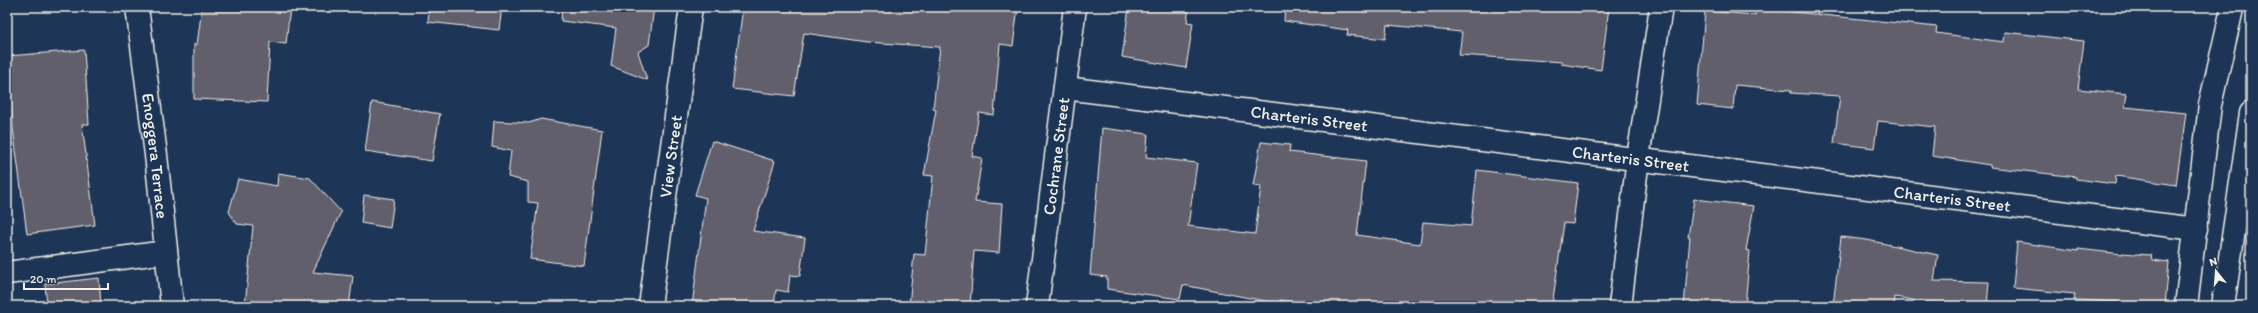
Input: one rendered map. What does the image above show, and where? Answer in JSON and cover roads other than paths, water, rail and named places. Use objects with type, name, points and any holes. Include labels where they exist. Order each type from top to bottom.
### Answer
[{"type":"street","name":"Enoggera Terrace","points":[[137,7],[156,155],[172,306]]},
{"type":"street","name":"View Street","points":[[650,306],[690,7]]},
{"type":"street","name":"Cochrane Street","points":[[1038,306],[1075,7]]},
{"type":"street","points":[[1620,306],[1638,158],[1661,7]]},
{"type":"street","points":[[2186,306],[2210,105],[2234,9]]},
{"type":"street","name":"Charteris Street","points":[[1065,88],[1638,158],[2196,229]]},
{"type":"street","points":[[2224,306],[2242,231],[2251,113]]},
{"type":"street","points":[[7,273],[166,252]]}]
